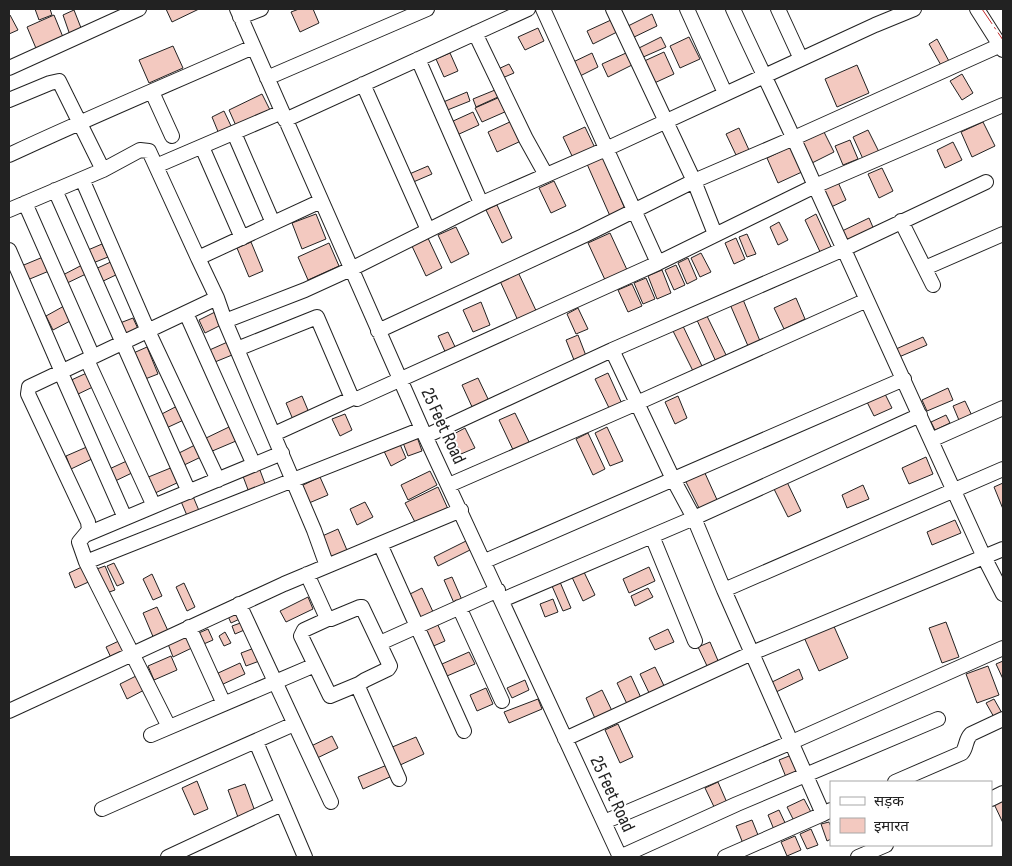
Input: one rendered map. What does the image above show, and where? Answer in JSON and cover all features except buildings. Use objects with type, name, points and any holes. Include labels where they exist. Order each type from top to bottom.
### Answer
[{"type":"street","points":[[9,68],[139,9]]},
{"type":"street","points":[[239,13],[261,9]]},
{"type":"street","points":[[267,78],[427,9]]},
{"type":"street","points":[[156,166],[234,133],[284,116],[363,84],[528,9]]},
{"type":"street","points":[[543,9],[658,263]]},
{"type":"street","points":[[612,9],[667,121],[715,234]]},
{"type":"street","points":[[687,9],[725,93]]},
{"type":"street","points":[[733,9],[1003,594]]},
{"type":"street","points":[[778,9],[800,59]]},
{"type":"street","points":[[226,321],[305,290],[481,204],[914,9]]},
{"type":"street","points":[[378,331],[694,181],[1002,46],[977,9]]},
{"type":"street","name":"25 Feet Road","points":[[239,13],[400,380],[620,857]]},
{"type":"street","points":[[475,33],[526,139],[546,175]]},
{"type":"street","points":[[9,155],[80,122],[254,47]]},
{"type":"street","points":[[418,59],[481,204]]},
{"type":"street","points":[[9,100],[50,82],[59,81],[103,170]]},
{"type":"street","points":[[363,84],[428,230]]},
{"type":"street","points":[[152,92],[172,136]]},
{"type":"street","points":[[274,434],[353,398],[400,380],[658,263],[815,186],[1003,105]]},
{"type":"street","points":[[234,133],[273,223]]},
{"type":"street","points":[[202,147],[242,238]]},
{"type":"street","points":[[9,210],[103,170],[140,150],[148,151],[217,298],[293,479],[327,566]]},
{"type":"street","points":[[82,179],[148,330],[218,480]]},
{"type":"street","points":[[86,562],[293,479],[424,433],[844,249],[986,182]]},
{"type":"street","points":[[55,190],[189,492]]},
{"type":"street","points":[[198,258],[321,201]]},
{"type":"street","points":[[25,203],[154,506]]},
{"type":"street","points":[[901,221],[933,285]]},
{"type":"street","points":[[925,268],[1003,234]]},
{"type":"street","points":[[9,250],[125,518]]},
{"type":"street","points":[[169,727],[86,562],[79,542],[89,530],[88,522],[28,394],[29,387],[217,298]]},
{"type":"street","points":[[449,485],[637,404],[867,300]]},
{"type":"street","points":[[186,313],[254,465]]},
{"type":"street","points":[[237,349],[317,317],[353,398]]},
{"type":"street","points":[[612,350],[673,479],[694,518],[806,776],[827,812],[725,857]]},
{"type":"street","points":[[485,561],[904,379]]},
{"type":"street","points":[[931,440],[1003,408]]},
{"type":"street","points":[[380,644],[459,607],[500,595],[652,536],[920,415]]},
{"type":"street","points":[[85,534],[282,453]]},
{"type":"street","points":[[724,590],[1003,469]]},
{"type":"street","points":[[9,710],[239,604],[461,510]]},
{"type":"street","points":[[652,536],[695,641]]},
{"type":"street","points":[[380,544],[464,731]]},
{"type":"street","points":[[565,739],[752,653],[1003,549]]},
{"type":"street","points":[[307,574],[328,619]]},
{"type":"street","points":[[239,604],[331,802]]},
{"type":"street","points":[[360,607],[362,608],[389,667],[359,684],[330,696],[301,636],[304,630],[328,619],[360,607]]},
{"type":"street","points":[[459,607],[502,702]]},
{"type":"street","points":[[189,628],[224,704]]},
{"type":"street","points":[[604,822],[792,742],[1003,648]]},
{"type":"street","points":[[151,735],[315,664]]},
{"type":"street","points":[[359,684],[359,689],[399,779]]},
{"type":"street","points":[[620,857],[737,804],[938,718]]},
{"type":"street","points":[[897,781],[962,753],[965,750],[967,738],[971,734],[1003,719]]},
{"type":"street","points":[[102,809],[294,724]]},
{"type":"street","points":[[256,742],[301,856]]},
{"type":"street","points":[[168,857],[282,804]]},
{"type":"street","points":[[858,857],[884,846]]},
{"type":"power","points":[[982,9],[1003,40]]}]
